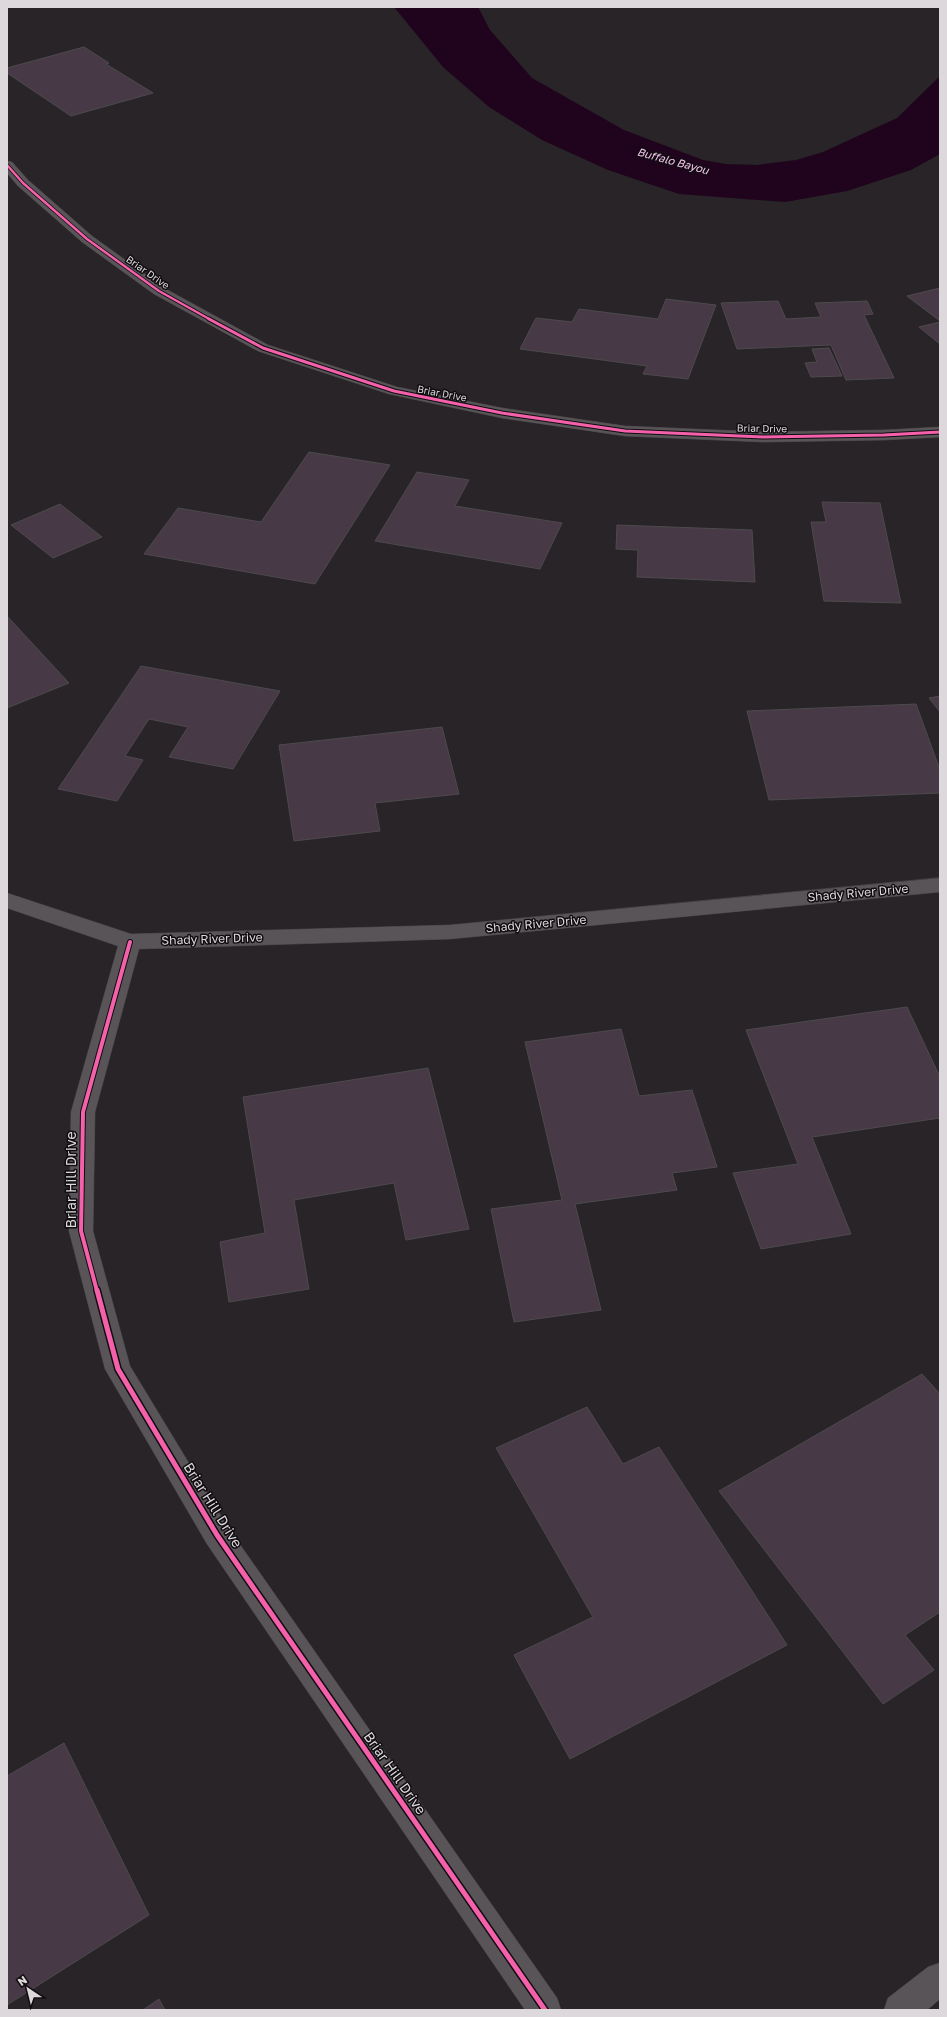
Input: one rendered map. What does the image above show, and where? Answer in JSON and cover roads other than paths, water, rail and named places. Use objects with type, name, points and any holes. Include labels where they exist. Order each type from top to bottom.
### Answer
[{"type":"street","name":"Briar Drive","points":[[7,165],[23,183],[87,239],[159,291],[264,348],[394,391],[502,413],[625,431],[763,437],[884,435],[940,432]]},
{"type":"street","name":"Shady River Drive","points":[[130,942],[450,932],[940,885]]},
{"type":"street","points":[[7,900],[130,942]]},
{"type":"street","name":"Briar Hill Drive","points":[[130,942],[83,1112],[82,1231],[118,1369],[217,1536],[545,2010]]},
{"type":"street","points":[[900,2010],[940,1979]]},
{"type":"water","name":"Buffalo Bayou","points":[[394,7],[478,7],[490,30],[532,78],[624,130],[703,160],[726,164],[757,165],[796,160],[823,152],[897,118],[940,76],[940,154],[911,170],[847,191],[785,202],[679,194],[608,170],[542,140],[489,107],[443,67]]}]
